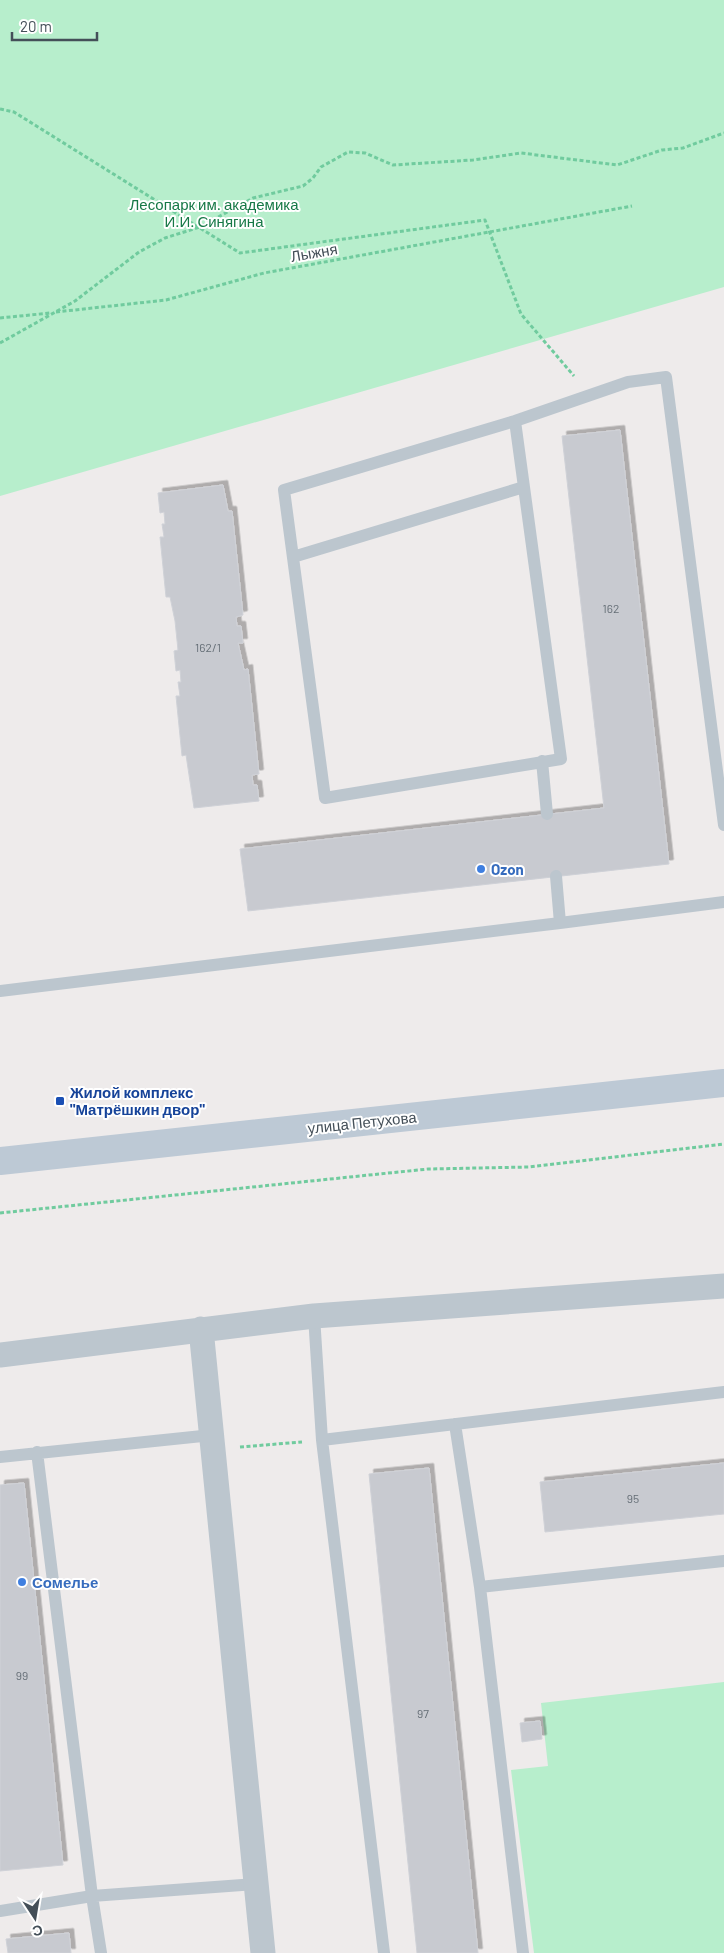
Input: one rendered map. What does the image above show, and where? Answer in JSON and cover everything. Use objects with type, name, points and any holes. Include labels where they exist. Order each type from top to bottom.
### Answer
[{"type":"street","name":"улица Петухова","points":[[0,1162],[724,1083]]},
{"type":"street","points":[[0,1355],[314,1316],[724,1286]]},
{"type":"street","points":[[201,1329],[263,1953]]},
{"type":"lane","points":[[515,421],[561,759],[325,798],[284,490],[515,421],[628,382],[666,378],[724,825]]},
{"type":"lane","points":[[293,558],[524,487]]},
{"type":"lane","points":[[542,761],[548,814]]},
{"type":"lane","points":[[556,876],[560,922]]},
{"type":"lane","points":[[0,991],[724,902]]},
{"type":"lane","points":[[314,1316],[322,1440],[384,1953]]},
{"type":"lane","points":[[322,1440],[724,1392]]},
{"type":"lane","points":[[455,1424],[480,1587],[523,1953]]},
{"type":"lane","points":[[0,1457],[212,1435]]},
{"type":"lane","points":[[37,1452],[92,1896],[101,1953]]},
{"type":"lane","points":[[480,1587],[724,1561]]},
{"type":"lane","points":[[0,1911],[92,1896],[256,1884]]},
{"type":"path","points":[[0,109],[14,112],[240,253],[486,220],[520,314],[574,376]]},
{"type":"path","points":[[0,343],[10,339],[52,312],[75,301],[139,252],[165,238],[200,228],[253,198],[303,186],[313,178],[321,167],[348,152],[365,153],[393,165],[473,160],[521,153],[617,165],[662,150],[683,148],[724,133]]},
{"type":"path","name":"Лыжня","points":[[0,318],[166,300],[264,273],[632,206]]},
{"type":"path","points":[[0,1213],[428,1169],[529,1167],[724,1144]]},
{"type":"path","points":[[212,1435],[222,1448],[322,1440]]},
{"type":"green space","name":"Лесопарк им. академика И.И. Синягина","points":[[0,0],[724,0],[724,287],[0,496]]},
{"type":"green space","points":[[724,1682],[724,1953],[534,1953],[511,1770],[548,1766],[541,1703]]},
{"type":"building","points":[[620,430],[669,864],[248,911],[240,849],[604,808],[562,436]]},
{"type":"building","points":[[223,485],[228,511],[232,511],[243,615],[236,617],[237,626],[241,626],[243,643],[238,643],[244,670],[248,669],[259,774],[252,775],[253,785],[257,785],[259,801],[194,808],[186,755],[182,756],[176,696],[180,696],[178,682],[181,682],[180,670],[176,671],[174,651],[178,650],[175,621],[170,597],[166,597],[160,537],[164,537],[162,524],[165,524],[164,512],[160,513],[158,493]]},
{"type":"building","points":[[724,1463],[724,1514],[545,1532],[540,1482]]},
{"type":"building","points":[[429,1468],[478,1953],[417,1953],[369,1474]]},
{"type":"building","points":[[24,1483],[63,1865],[0,1871],[0,1485]]},
{"type":"building","points":[[540,1721],[542,1739],[522,1742],[520,1723]]},
{"type":"building","points":[[69,1933],[71,1953],[8,1953],[6,1939]]},
{"type":"place","name":"Ozon","points":[[481,869]]},
{"type":"place","name":"Жилой комплекс \"Матрёшкин двор\"","points":[[60,1101]]},
{"type":"place","name":"Сомелье","points":[[22,1582]]}]
